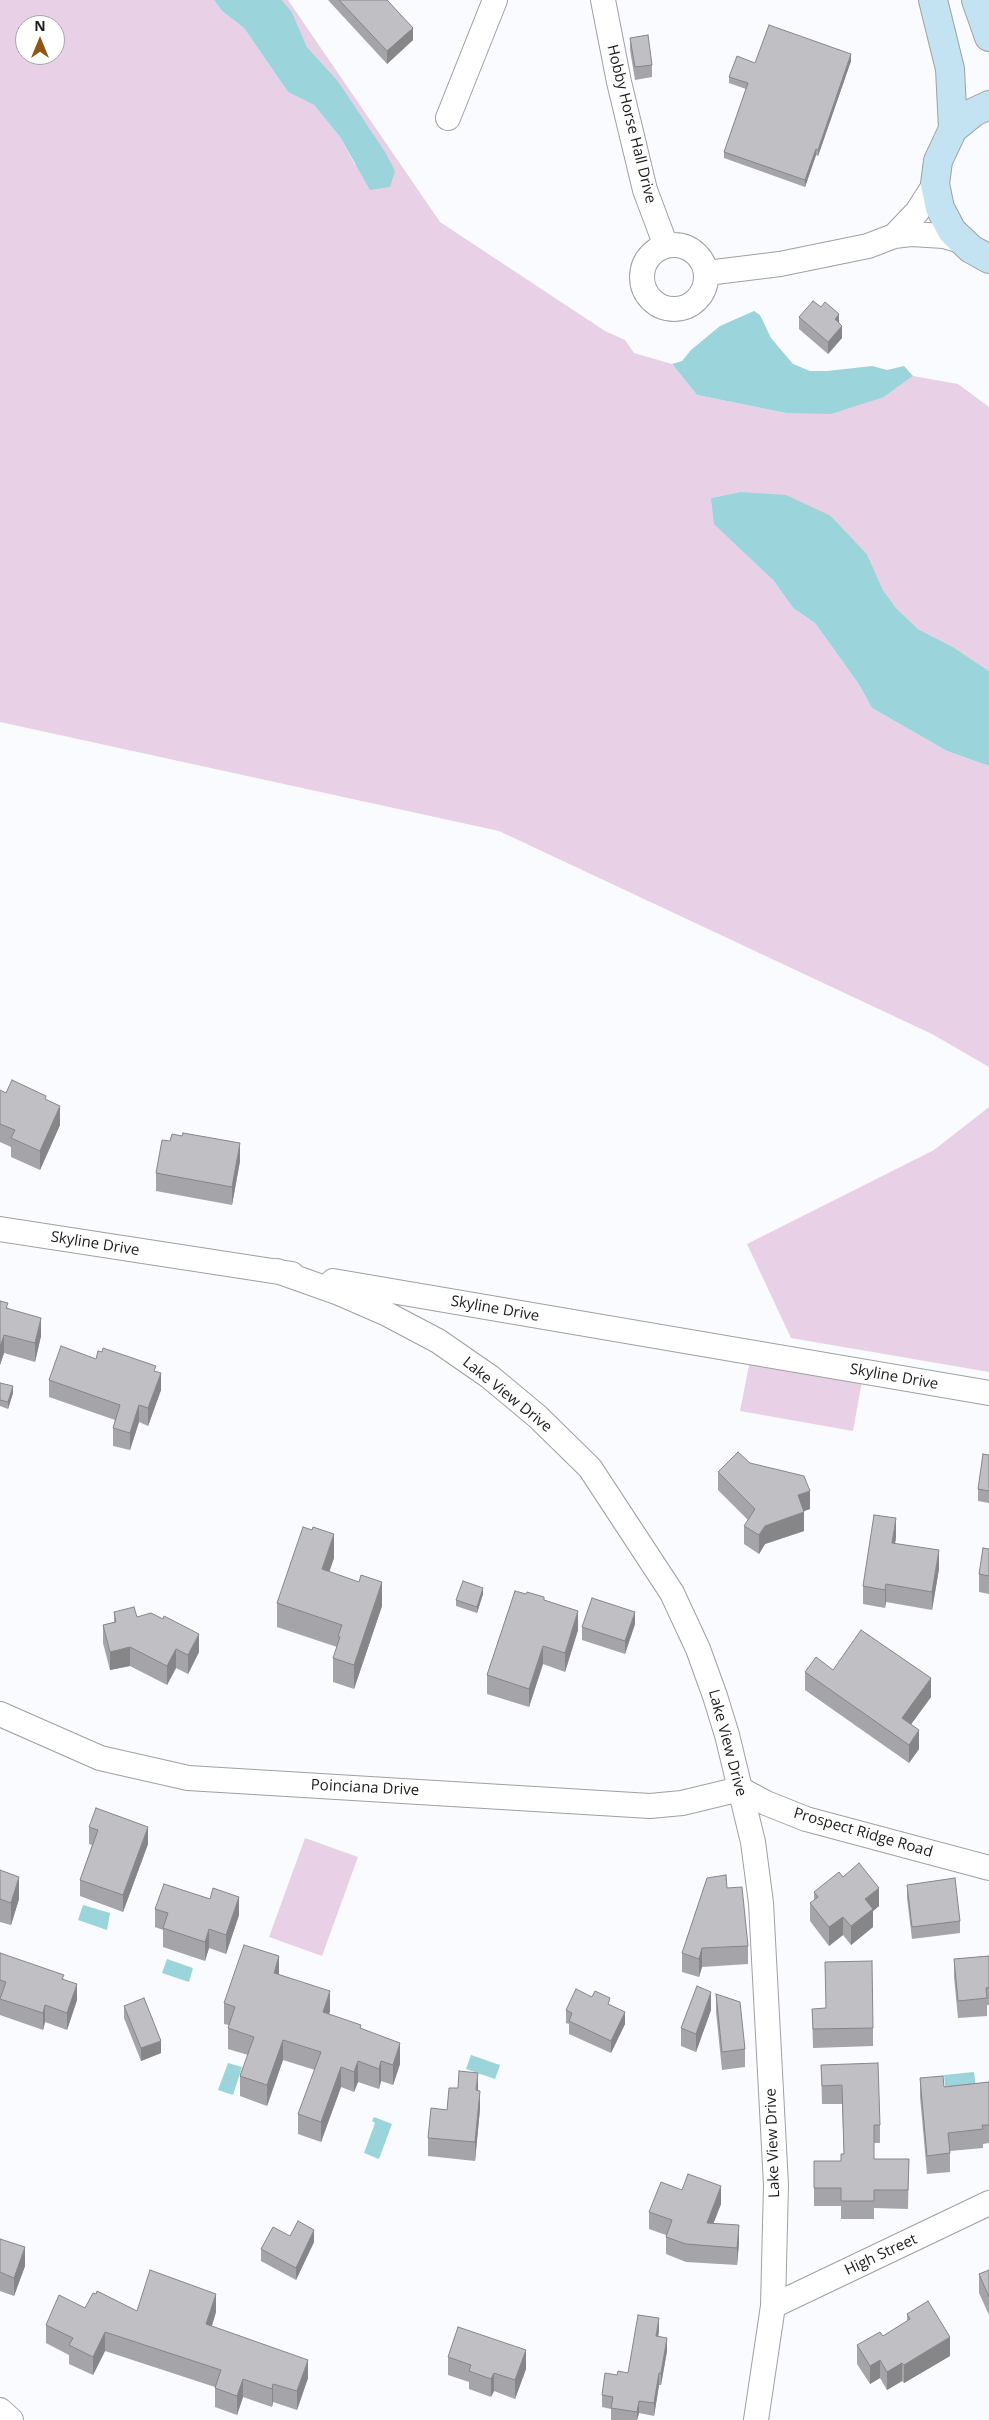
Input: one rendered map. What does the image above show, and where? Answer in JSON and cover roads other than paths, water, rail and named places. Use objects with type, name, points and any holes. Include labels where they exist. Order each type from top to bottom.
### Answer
[{"type":"main road","points":[[933,0],[950,69],[954,129]]},
{"type":"main road","points":[[976,0],[989,37]]},
{"type":"main road","points":[[989,105],[974,112],[954,129],[938,161],[935,184],[940,208],[945,220],[961,241],[989,258]]},
{"type":"street","points":[[448,118],[495,0]]},
{"type":"street","name":"Hobby Horse Hall Drive","points":[[603,0],[619,82],[645,190],[666,246]]},
{"type":"street","points":[[894,236],[918,212],[935,184]]},
{"type":"street","points":[[707,272],[780,264],[868,246],[894,236],[928,234],[961,241]]},
{"type":"street","points":[[679,245],[692,250],[703,262],[707,272],[703,292],[692,304],[676,309],[660,306],[647,294],[642,275],[650,256],[666,246],[679,245]]},
{"type":"street","name":"Skyline Drive","points":[[0,1229],[277,1272],[989,1393]]},
{"type":"street","name":"Lake View Drive","points":[[277,1272],[339,1293],[384,1313],[438,1341],[495,1381],[538,1417],[590,1468],[672,1594],[698,1649],[715,1696],[740,1789],[753,1842],[761,1903],[776,2186],[773,2306],[756,2420]]},
{"type":"street","name":"Poinciana Drive","points":[[0,1714],[100,1758],[188,1778],[650,1806],[682,1803],[740,1789]]},
{"type":"street","name":"Prospect Ridge Road","points":[[740,1789],[766,1803],[806,1819],[989,1868]]},
{"type":"street","name":"High Street","points":[[773,2306],[989,2204]]},
{"type":"street","points":[[0,2410],[11,2420]]},
{"type":"water","points":[[214,0],[282,0],[292,12],[307,47],[338,81],[384,150],[395,171],[390,187],[370,190],[340,137],[314,105],[288,92],[244,28],[222,11]]},
{"type":"water","points":[[754,311],[760,315],[771,338],[793,364],[810,371],[872,366],[887,370],[904,366],[913,376],[884,397],[831,414],[786,413],[697,395],[672,364],[682,361],[691,350],[720,326]]},
{"type":"water","points":[[740,492],[786,495],[831,516],[867,554],[883,590],[896,608],[918,629],[953,647],[989,671],[989,766],[947,751],[872,708],[858,683],[815,623],[793,608],[774,581],[714,524],[711,498]]},
{"type":"water","points":[[83,1905],[110,1913],[107,1930],[78,1920]]},
{"type":"water","points":[[167,1959],[193,1968],[189,1982],[162,1973]]},
{"type":"water","points":[[471,2055],[500,2065],[495,2079],[466,2069]]},
{"type":"water","points":[[228,2063],[242,2067],[233,2095],[218,2090]]},
{"type":"water","points":[[974,2072],[976,2088],[946,2094],[944,2075]]},
{"type":"water","points":[[374,2117],[392,2124],[379,2159],[364,2153],[375,2123],[372,2121]]}]
